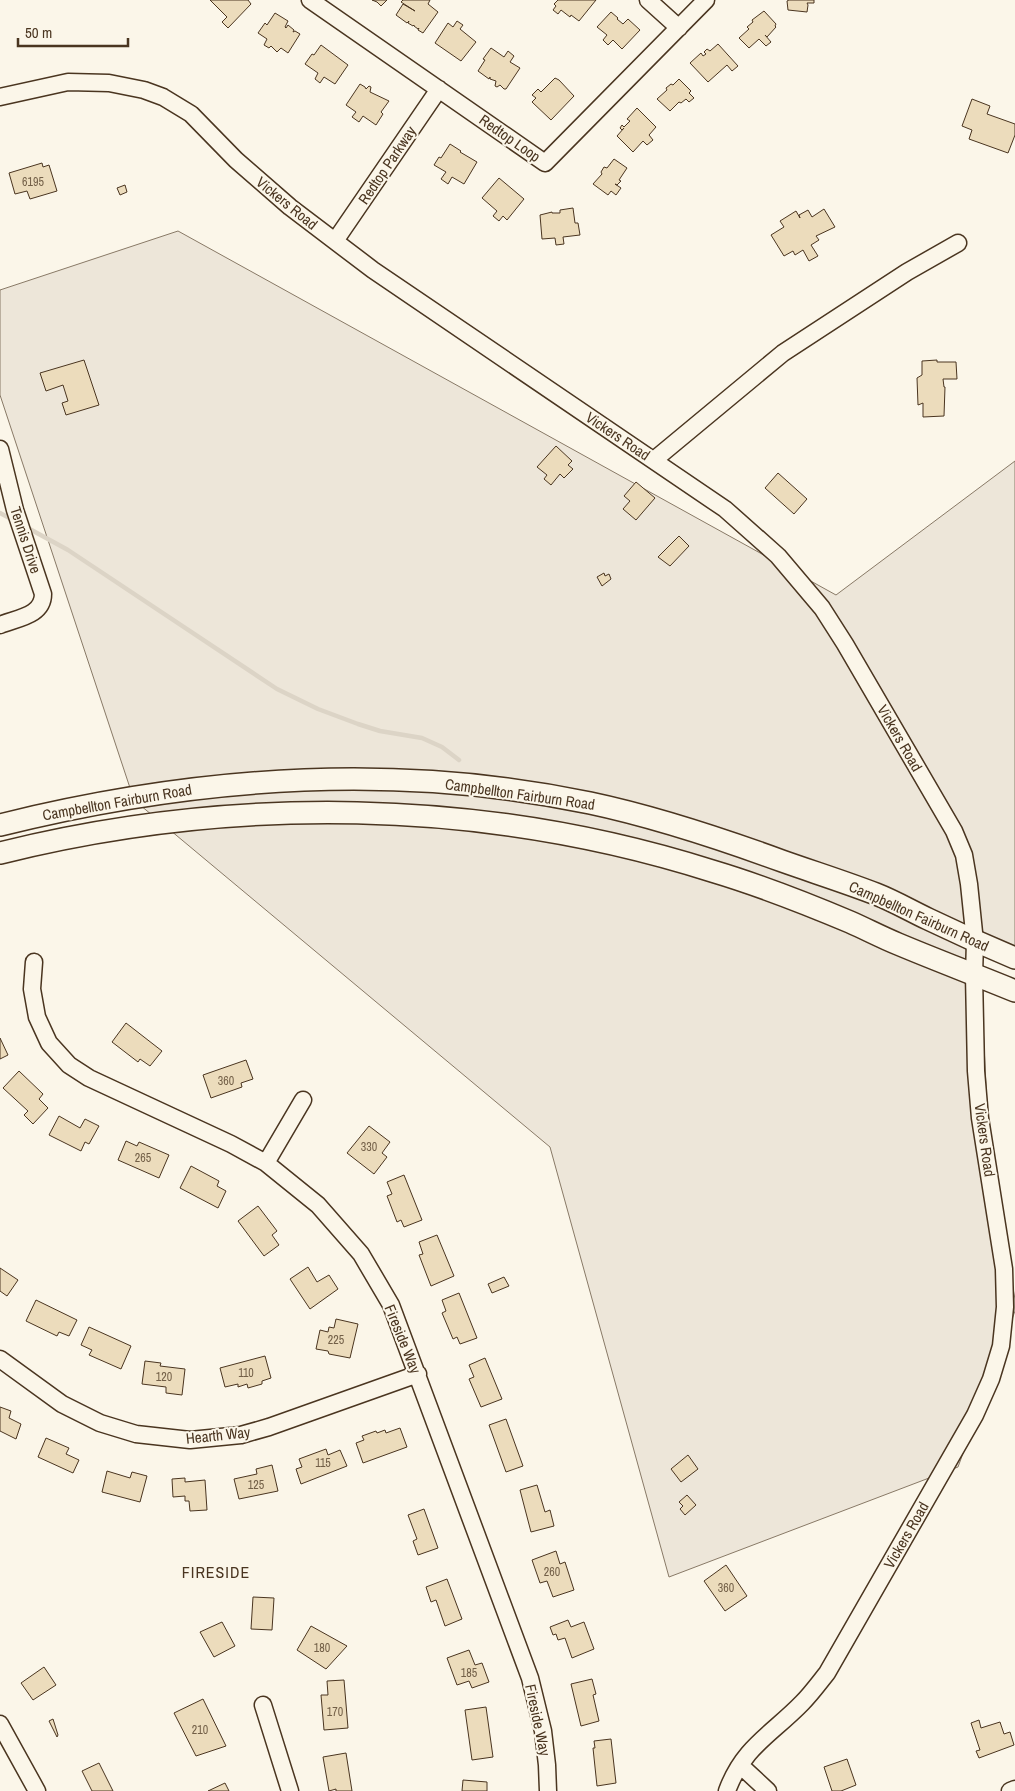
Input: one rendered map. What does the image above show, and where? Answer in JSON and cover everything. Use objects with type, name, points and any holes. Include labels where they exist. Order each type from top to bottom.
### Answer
[{"type":"main road","name":"Campbellton Fairburn Road","points":[[0,825],[89,805],[141,796],[230,785],[324,778],[386,778],[456,783],[529,792],[589,803],[649,817],[697,831],[878,895],[976,942],[1015,958]]},
{"type":"main road","name":"Campbellton Fairburn Road","points":[[0,853],[114,829],[220,816],[367,812],[482,821],[605,842],[710,870],[804,903],[896,944],[1015,991]]},
{"type":"street","name":"Redtop Loop","points":[[310,0],[545,163],[706,0]]},
{"type":"street","points":[[648,0],[678,28]]},
{"type":"street","name":"Vickers Road","points":[[0,97],[68,82],[109,83],[144,90],[163,97],[191,114],[242,166],[290,207],[373,270],[731,514],[778,556],[822,608],[954,831],[964,854],[976,942],[974,975],[976,1071],[980,1118],[1004,1269],[1005,1307],[1000,1346],[991,1379],[975,1415],[827,1673],[802,1703],[752,1748],[740,1765],[729,1790]]},
{"type":"street","name":"Redtop Parkway","points":[[335,241],[439,89]]},
{"type":"street","points":[[654,460],[783,353],[907,272],[958,243]]},
{"type":"street","name":"Tennis Drive","points":[[0,449],[15,510],[44,594],[43,602],[33,613],[0,625]]},
{"type":"street","name":"Fireside Way","points":[[34,962],[32,989],[37,1017],[49,1042],[69,1065],[88,1078],[231,1144],[266,1163],[318,1204],[361,1254],[391,1305],[530,1678],[544,1731],[548,1791]]},
{"type":"street","points":[[266,1163],[303,1100]]},
{"type":"street","name":"Hearth Way","points":[[0,1359],[62,1404],[100,1423],[136,1434],[190,1440],[241,1435],[269,1427],[418,1374]]},
{"type":"street","points":[[263,1705],[290,1791]]},
{"type":"street","points":[[0,1724],[37,1791]]},
{"type":"street","points":[[740,1765],[768,1791]]},
{"type":"shaded area","points":[[178,231],[836,595],[1015,461],[1015,961],[979,946],[990,1164],[1015,1299],[1015,1311],[958,1467],[669,1577],[550,1147],[134,800],[0,395],[0,290]]},
{"type":"building","points":[[210,0],[248,0],[251,4],[228,28],[222,22],[227,17]]},
{"type":"building","points":[[372,0],[387,0],[381,6]]},
{"type":"building","points":[[403,0],[430,0],[428,4],[438,12],[423,33],[418,30],[419,28],[408,23],[409,21],[407,23],[396,15],[403,4],[415,11],[401,2]]},
{"type":"building","points":[[558,0],[596,0],[579,21],[561,10],[558,14],[553,10],[556,6],[554,4]]},
{"type":"building","points":[[814,0],[814,3],[807,3],[807,12],[788,10],[787,1]]},
{"type":"building","points":[[764,11],[776,24],[776,27],[767,37],[765,35],[771,42],[766,46],[759,39],[749,48],[739,38],[749,29],[747,27],[753,22],[752,20]]},
{"type":"building","points":[[611,12],[623,24],[628,19],[640,30],[622,49],[613,40],[608,45],[603,40],[607,35],[597,27]]},
{"type":"building","points":[[275,13],[288,21],[286,28],[288,25],[294,30],[293,32],[295,31],[300,34],[288,53],[281,48],[277,52],[271,46],[269,48],[264,45],[267,39],[258,33],[265,23],[267,25]]},
{"type":"building","points":[[457,21],[463,25],[460,29],[476,42],[461,61],[435,43],[448,23],[453,27]]},
{"type":"building","points":[[718,44],[738,66],[732,71],[727,65],[708,82],[690,63],[701,53],[703,56],[706,54],[704,52],[707,49],[710,51]]},
{"type":"building","points":[[321,45],[348,65],[335,84],[324,77],[320,83],[315,79],[318,73],[305,64]]},
{"type":"building","points":[[491,48],[504,57],[508,51],[514,56],[510,62],[520,68],[506,89],[500,85],[495,86],[496,81],[490,79],[490,77],[489,79],[478,71],[485,60],[483,59]]},
{"type":"building","points":[[555,78],[574,96],[551,120],[532,102],[536,98],[532,95],[538,89],[541,92]]},
{"type":"building","points":[[679,79],[691,91],[689,93],[694,98],[689,102],[686,99],[681,103],[679,102],[670,111],[657,99],[667,90],[666,88],[671,84],[673,85]]},
{"type":"building","points":[[360,84],[366,89],[369,86],[371,87],[370,92],[389,101],[381,112],[383,114],[376,125],[363,116],[359,122],[352,117],[356,112],[346,105]]},
{"type":"building","points":[[972,99],[990,106],[987,114],[1015,124],[1015,135],[1008,153],[969,139],[972,130],[962,126]]},
{"type":"building","points":[[637,108],[656,127],[649,135],[653,140],[647,145],[643,141],[633,152],[617,136],[624,128],[622,130],[620,128],[622,125],[624,127],[630,121],[627,119]]},
{"type":"building","points":[[450,144],[477,162],[464,184],[452,177],[448,184],[441,179],[446,172],[434,165]]},
{"type":"building","points":[[614,159],[627,168],[619,180],[621,181],[617,185],[615,184],[621,188],[616,195],[611,191],[608,195],[593,184],[602,174],[601,172],[604,167],[607,168]]},
{"type":"building","points":[[42,163],[43,167],[49,165],[57,191],[30,199],[27,191],[15,194],[9,173]]},
{"type":"building","points":[[499,178],[524,199],[507,220],[503,216],[499,221],[493,216],[497,211],[482,198]]},
{"type":"building","points":[[125,185],[127,192],[120,195],[117,188]]},
{"type":"building","points":[[573,208],[575,223],[578,223],[580,235],[563,237],[564,244],[556,245],[555,238],[542,239],[540,215],[552,212],[560,213],[560,210]]},
{"type":"building","points":[[824,209],[835,227],[816,236],[819,240],[811,245],[818,256],[809,261],[803,250],[795,255],[793,251],[784,256],[771,235],[784,227],[780,221],[796,211],[800,218],[799,215],[808,210],[812,217]]},
{"type":"building","points":[[84,360],[99,405],[66,415],[62,403],[68,401],[63,385],[46,391],[40,373]]},
{"type":"building","points":[[937,360],[937,362],[956,362],[957,379],[943,379],[945,387],[944,416],[923,417],[923,403],[918,405],[917,378],[922,375],[922,361]]},
{"type":"building","points":[[556,446],[572,461],[568,465],[573,469],[564,478],[560,474],[551,485],[544,479],[547,475],[537,467]]},
{"type":"building","points":[[778,473],[807,499],[794,514],[765,488]]},
{"type":"building","points":[[636,482],[655,498],[636,520],[623,509],[630,501],[624,496]]},
{"type":"building","points":[[679,536],[689,546],[670,566],[658,557]]},
{"type":"building","points":[[604,573],[605,576],[609,574],[611,579],[602,586],[597,577]]},
{"type":"building","points":[[126,1023],[162,1051],[150,1066],[140,1059],[138,1062],[112,1042]]},
{"type":"building","points":[[0,1038],[8,1055],[0,1059]]},
{"type":"building","points":[[246,1060],[253,1079],[241,1083],[242,1087],[211,1098],[203,1075]]},
{"type":"building","points":[[19,1071],[43,1094],[39,1099],[48,1108],[33,1124],[24,1115],[28,1111],[3,1088]]},
{"type":"building","points":[[59,1116],[80,1128],[85,1119],[99,1126],[89,1144],[85,1142],[81,1151],[49,1135]]},
{"type":"building","points":[[369,1126],[390,1142],[382,1153],[387,1157],[374,1174],[347,1153]]},
{"type":"building","points":[[126,1141],[137,1146],[139,1142],[169,1155],[159,1178],[118,1160]]},
{"type":"building","points":[[191,1166],[219,1181],[217,1186],[226,1191],[218,1208],[180,1188]]},
{"type":"building","points":[[404,1175],[422,1220],[404,1227],[401,1220],[397,1222],[387,1196],[392,1194],[387,1182]]},
{"type":"building","points":[[258,1206],[277,1231],[272,1235],[279,1245],[264,1256],[238,1221]]},
{"type":"building","points":[[437,1235],[454,1276],[431,1286],[419,1255],[423,1254],[419,1242]]},
{"type":"building","points":[[308,1267],[317,1282],[329,1275],[338,1289],[310,1309],[290,1279]]},
{"type":"building","points":[[0,1268],[18,1280],[7,1296],[0,1291]]},
{"type":"building","points":[[504,1277],[509,1286],[492,1293],[488,1284]]},
{"type":"building","points":[[459,1293],[477,1338],[460,1344],[457,1337],[453,1339],[442,1313],[446,1311],[442,1300]]},
{"type":"building","points":[[36,1300],[77,1320],[69,1336],[59,1332],[57,1336],[26,1321]]},
{"type":"building","points":[[336,1319],[358,1324],[350,1358],[329,1354],[328,1351],[316,1349],[320,1330],[328,1332],[329,1327],[334,1328]]},
{"type":"building","points":[[89,1327],[131,1346],[121,1369],[89,1355],[92,1350],[81,1345]]},
{"type":"building","points":[[265,1356],[271,1378],[262,1381],[262,1384],[248,1388],[247,1384],[238,1387],[238,1384],[225,1387],[220,1368]]},
{"type":"building","points":[[485,1358],[502,1399],[481,1407],[469,1379],[474,1377],[469,1365]]},
{"type":"building","points":[[145,1361],[161,1363],[160,1366],[185,1369],[182,1395],[166,1393],[166,1387],[142,1384]]},
{"type":"building","points":[[0,1407],[11,1411],[9,1418],[21,1424],[16,1439],[0,1431]]},
{"type":"building","points":[[506,1419],[523,1466],[506,1472],[489,1425]]},
{"type":"building","points":[[400,1428],[407,1447],[363,1463],[356,1443],[364,1440],[362,1436],[376,1431],[377,1433],[385,1430],[386,1433]]},
{"type":"building","points":[[46,1438],[69,1448],[66,1454],[79,1460],[73,1473],[38,1457]]},
{"type":"building","points":[[326,1449],[328,1455],[340,1450],[347,1466],[301,1484],[296,1469],[302,1467],[299,1459]]},
{"type":"building","points":[[688,1455],[698,1469],[681,1482],[671,1469]]},
{"type":"building","points":[[272,1465],[278,1491],[239,1499],[234,1479],[257,1474],[256,1469]]},
{"type":"building","points":[[107,1471],[130,1478],[132,1472],[147,1476],[140,1502],[102,1492]]},
{"type":"building","points":[[185,1478],[185,1482],[205,1480],[207,1510],[190,1511],[189,1501],[185,1501],[185,1496],[173,1497],[172,1479]]},
{"type":"building","points":[[537,1485],[545,1512],[550,1510],[554,1526],[531,1532],[520,1490]]},
{"type":"building","points":[[687,1495],[696,1505],[685,1515],[680,1509],[683,1506],[679,1502]]},
{"type":"building","points":[[424,1509],[438,1548],[418,1555],[413,1541],[417,1539],[408,1515]]},
{"type":"building","points":[[556,1551],[560,1564],[565,1562],[574,1590],[553,1597],[547,1581],[540,1583],[532,1560]]},
{"type":"building","points":[[726,1565],[747,1596],[725,1611],[704,1581]]},
{"type":"building","points":[[447,1579],[462,1619],[445,1626],[436,1600],[431,1602],[426,1587]]},
{"type":"building","points":[[253,1597],[274,1598],[272,1630],[251,1629]]},
{"type":"building","points":[[568,1620],[571,1627],[584,1622],[594,1649],[572,1658],[565,1638],[558,1640],[556,1634],[553,1635],[550,1627]]},
{"type":"building","points":[[222,1622],[235,1646],[214,1657],[200,1632]]},
{"type":"building","points":[[311,1626],[347,1646],[326,1669],[297,1650]]},
{"type":"building","points":[[469,1650],[475,1665],[482,1663],[489,1682],[472,1688],[469,1681],[457,1685],[447,1658]]},
{"type":"building","points":[[44,1667],[56,1685],[33,1700],[21,1683]]},
{"type":"building","points":[[592,1679],[596,1694],[593,1695],[599,1721],[581,1726],[571,1684]]},
{"type":"building","points":[[344,1680],[348,1728],[324,1730],[321,1695],[328,1695],[327,1681]]},
{"type":"building","points":[[203,1699],[226,1746],[196,1756],[174,1713]]},
{"type":"building","points":[[486,1707],[493,1757],[472,1760],[465,1710]]},
{"type":"building","points":[[53,1719],[58,1735],[57,1737],[49,1721]]},
{"type":"building","points":[[979,1720],[981,1728],[1000,1722],[1004,1734],[1010,1732],[1014,1745],[979,1758],[976,1751],[980,1750],[971,1723]]},
{"type":"building","points":[[611,1739],[616,1783],[597,1786],[594,1741]]},
{"type":"building","points":[[346,1753],[352,1791],[336,1791],[336,1789],[329,1791],[323,1757]]},
{"type":"building","points":[[847,1759],[856,1785],[841,1791],[832,1791],[824,1767]]},
{"type":"building","points":[[99,1763],[113,1791],[92,1791],[82,1771]]},
{"type":"building","points":[[463,1780],[487,1782],[487,1791],[462,1791]]},
{"type":"building","points":[[225,1783],[229,1791],[208,1791]]},
{"type":"waterway","points":[[0,513],[13,520]]},
{"type":"waterway","points":[[26,527],[68,550],[277,689],[318,709],[358,724],[380,731],[422,738],[442,747],[459,760]]},
{"type":"district","name":"FIRESIDE","points":[[216,1572]]}]
